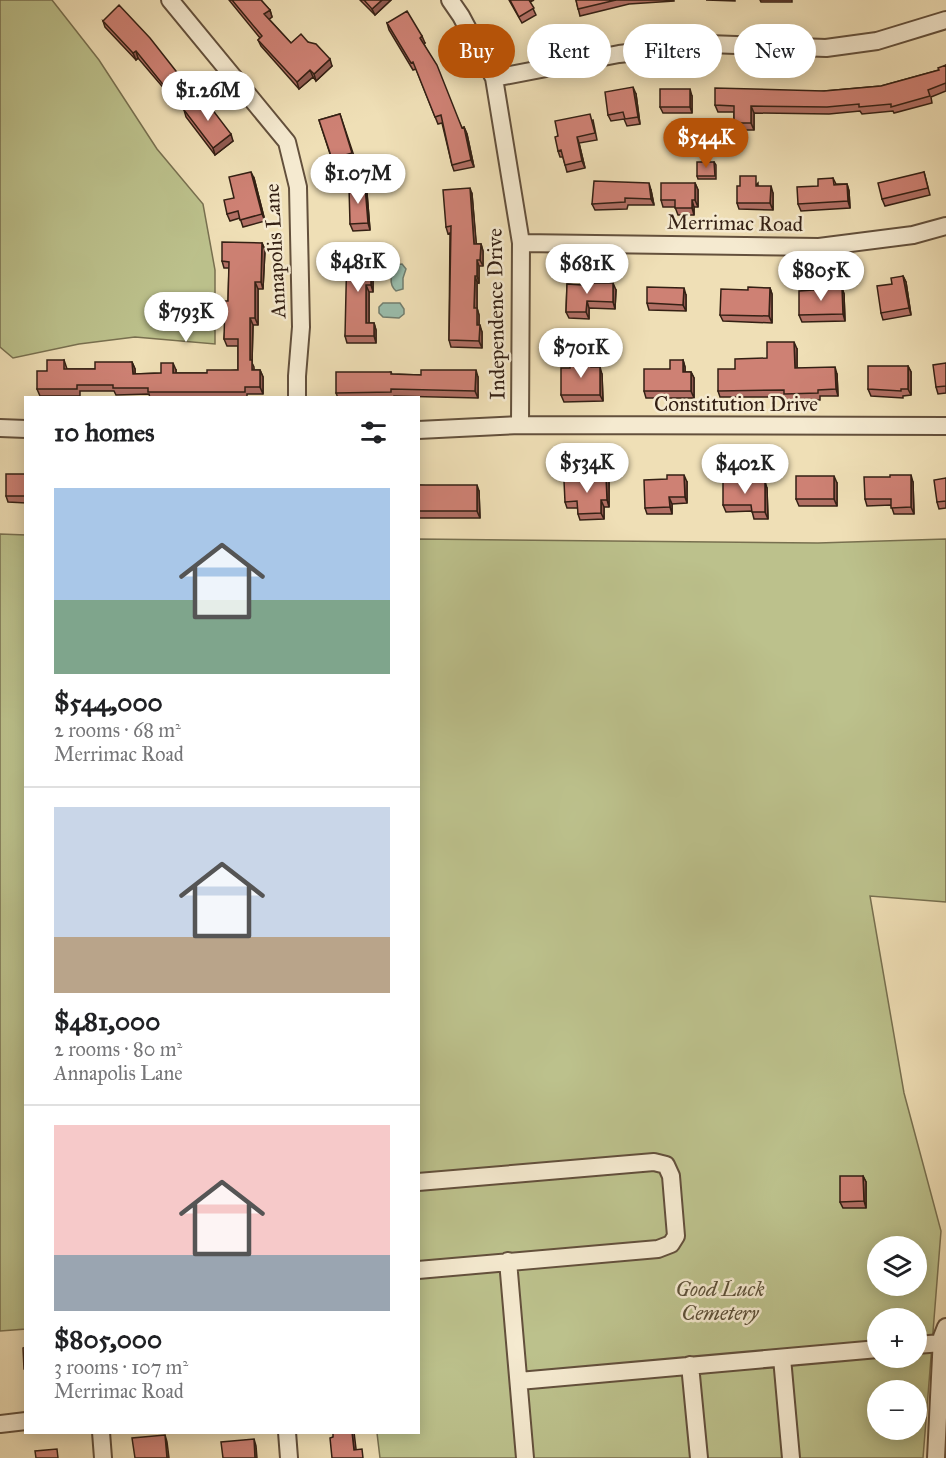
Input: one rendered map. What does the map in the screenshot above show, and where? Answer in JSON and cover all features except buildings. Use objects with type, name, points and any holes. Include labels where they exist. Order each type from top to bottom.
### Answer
[{"type":"street","name":"Annapolis Lane","points":[[170,0],[286,142],[298,187],[301,327],[297,396]]},
{"type":"street","name":"Independence Drive","points":[[450,0],[465,24]]},
{"type":"street","points":[[515,74],[620,54],[708,44],[826,48],[877,41],[946,20]]},
{"type":"street","name":"Independence Drive","points":[[494,78],[520,243],[520,425]]},
{"type":"street","name":"Merrimac Road","points":[[520,243],[819,247],[913,236],[946,226]]},
{"type":"street","name":"Constitution Drive","points":[[420,430],[520,425],[946,426]]},
{"type":"street","points":[[0,428],[24,429]]},
{"type":"street","points":[[420,1182],[654,1161],[666,1165],[671,1176],[676,1236],[671,1244],[658,1249],[420,1270]]},
{"type":"street","points":[[508,1261],[525,1458],[517,1458]]},
{"type":"street","points":[[927,1341],[944,1335],[936,1458]]},
{"type":"street","points":[[519,1381],[867,1350]]},
{"type":"street","points":[[782,1358],[791,1458]]},
{"type":"street","points":[[690,1365],[699,1458]]},
{"type":"street","points":[[0,1424],[24,1421]]},
{"type":"street","points":[[101,1434],[103,1458]]},
{"type":"street","points":[[287,1434],[289,1458]]},
{"type":"green space","points":[[0,0],[52,0],[99,60],[157,149],[203,204],[215,270],[215,344],[135,337],[79,344],[13,358],[0,347]]},
{"type":"green space","points":[[0,534],[24,535],[24,1329],[0,1331]]},
{"type":"green space","name":"Good Luck Cemetery","points":[[420,539],[818,543],[946,539],[946,902],[870,896],[904,1093],[941,1231],[927,1408],[927,1380],[867,1380],[867,1440],[924,1440],[923,1458],[380,1458],[377,1434],[420,1434]]},
{"type":"shaded area","points":[[402,264],[406,269],[403,289],[396,291],[391,282],[392,275],[396,265]]},
{"type":"shaded area","points":[[383,303],[400,303],[404,314],[399,318],[383,317],[379,313],[379,307]]}]
